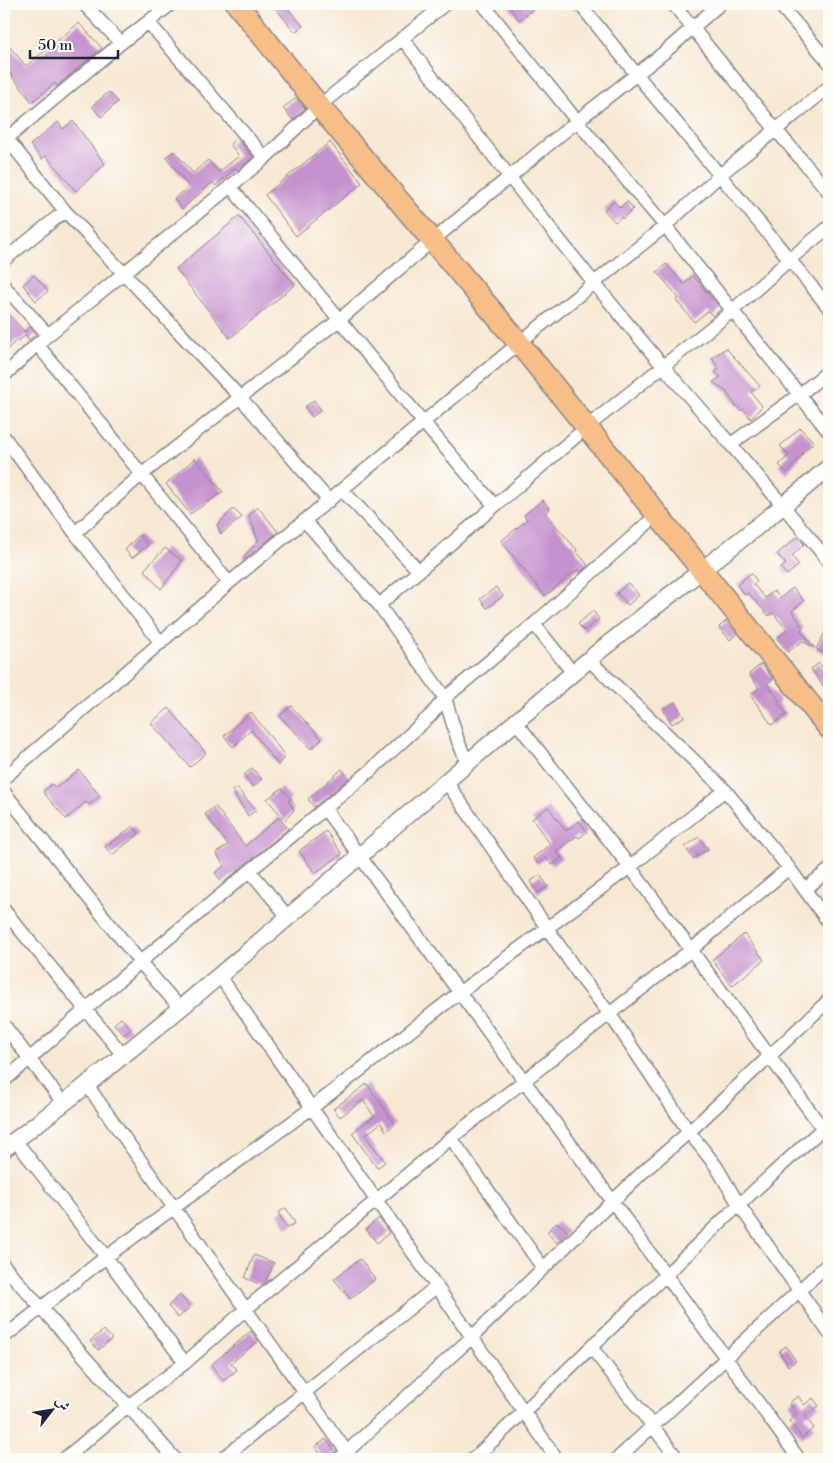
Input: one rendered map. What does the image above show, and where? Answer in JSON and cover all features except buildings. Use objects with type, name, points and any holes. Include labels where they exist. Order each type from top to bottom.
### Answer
[{"type":"highway","points":[[237,4],[319,106],[519,343],[829,728]]},
{"type":"street","points":[[84,4],[121,43]]},
{"type":"street","points":[[171,4],[5,138],[65,211],[240,397],[328,501]]},
{"type":"street","points":[[4,376],[37,344],[265,158],[319,106],[445,4]]},
{"type":"street","points":[[483,4],[577,121],[666,226],[732,312],[829,432]]},
{"type":"street","points":[[580,4],[636,75],[721,174],[829,308]]},
{"type":"street","points":[[673,4],[829,192]]},
{"type":"street","points":[[75,533],[141,475],[339,320],[433,240],[720,4]]},
{"type":"street","points":[[779,4],[829,62]]},
{"type":"street","points":[[148,22],[265,158]]},
{"type":"street","points":[[402,38],[510,178],[663,366],[785,506],[829,562]]},
{"type":"street","points":[[4,778],[229,583],[519,343],[666,226],[721,174],[829,87]]},
{"type":"street","points":[[230,186],[423,422],[494,505]]},
{"type":"street","points":[[4,260],[65,211]]},
{"type":"street","points":[[379,605],[587,427],[732,312],[790,259],[829,227]]},
{"type":"street","points":[[4,286],[48,335]]},
{"type":"street","points":[[37,344],[229,583]]},
{"type":"street","points":[[731,444],[829,371]]},
{"type":"street","points":[[4,437],[75,533],[161,643]]},
{"type":"street","points":[[185,1363],[106,1258],[10,1145],[87,1085],[180,1008],[573,673],[785,506],[829,467]]},
{"type":"street","points":[[342,490],[418,571]]},
{"type":"street","points":[[4,1080],[140,962],[325,809],[431,715],[445,698],[534,624],[658,514]]},
{"type":"street","points":[[304,521],[379,605],[445,698],[458,741],[467,762]]},
{"type":"street","points":[[534,624],[573,673]]},
{"type":"street","points":[[589,660],[725,790],[789,868],[829,924]]},
{"type":"street","points":[[473,1459],[739,1205],[827,1130],[630,867],[516,722]]},
{"type":"street","points":[[446,781],[580,976],[609,1013],[689,1132],[716,1166],[739,1205],[829,1334]]},
{"type":"street","points":[[4,1337],[106,1258],[313,1107],[460,992],[630,867],[725,790]]},
{"type":"street","points":[[4,792],[140,962],[180,1008]]},
{"type":"street","points":[[325,809],[799,1459]]},
{"type":"street","points":[[64,1459],[128,1406],[185,1363],[246,1309],[523,1080],[691,950],[789,868]]},
{"type":"street","points":[[805,889],[829,870]]},
{"type":"street","points":[[250,871],[288,917]]},
{"type":"street","points":[[4,910],[8,924],[86,1010],[123,1055]]},
{"type":"street","points":[[219,975],[557,1459]]},
{"type":"street","points":[[87,1085],[305,1392],[346,1457],[613,1202],[644,1170],[689,1132],[829,1000]]},
{"type":"street","points":[[4,1025],[63,1103]]},
{"type":"street","points":[[452,1138],[543,1268]]},
{"type":"street","points":[[617,1459],[829,1264]]},
{"type":"street","points":[[4,1266],[175,1459]]},
{"type":"street","points":[[222,1459],[437,1286]]},
{"type":"street","points":[[591,1347],[678,1459]]}]
